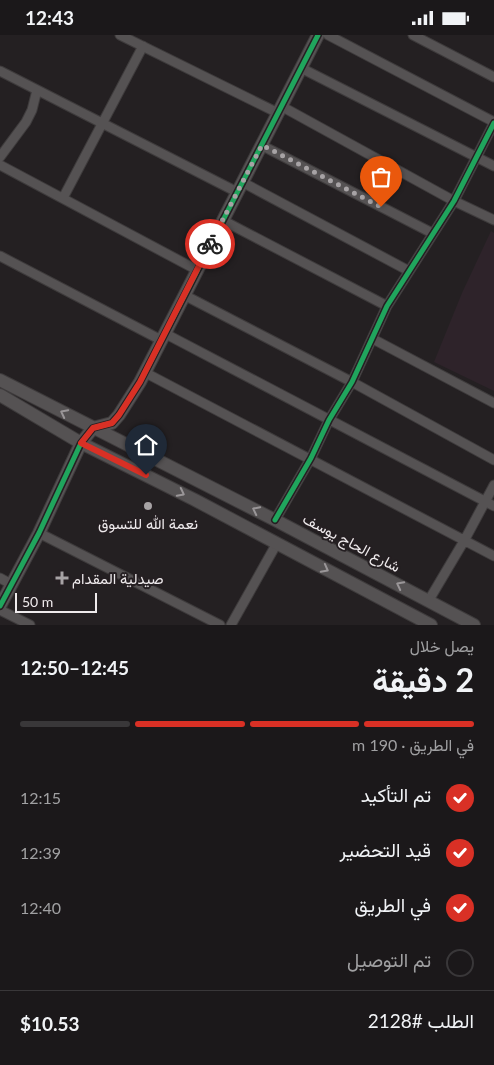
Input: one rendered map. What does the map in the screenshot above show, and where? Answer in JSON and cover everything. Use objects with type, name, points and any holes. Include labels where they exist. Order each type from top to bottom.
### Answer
[{"type":"main road","points":[[0,608],[6,581],[39,533],[81,443],[93,428],[112,423],[119,415],[144,372],[318,35]]},
{"type":"main road","name":"شارع الحاج يوسف","points":[[0,380],[275,520],[474,625]]},
{"type":"main road","points":[[0,395],[81,443],[277,543],[431,625]]},
{"type":"street","points":[[120,35],[279,110],[494,220]]},
{"type":"street","points":[[275,520],[311,458],[329,420],[352,383],[388,306],[432,233],[454,201],[494,123],[328,35]]},
{"type":"street","points":[[413,35],[494,77]]},
{"type":"street","points":[[63,199],[144,46]]},
{"type":"street","points":[[301,68],[494,166]]},
{"type":"street","points":[[0,71],[409,271]]},
{"type":"street","points":[[0,157],[26,122],[32,110],[37,90]]},
{"type":"street","points":[[262,145],[432,233]]},
{"type":"street","points":[[0,165],[197,270]]},
{"type":"street","points":[[222,220],[388,306]]},
{"type":"street","points":[[0,256],[329,420],[490,504]]},
{"type":"street","points":[[184,295],[494,460]]},
{"type":"street","points":[[373,339],[494,403]]},
{"type":"street","points":[[144,372],[311,458],[494,556]]},
{"type":"street","points":[[428,600],[464,541],[490,504],[494,485]]},
{"type":"street","points":[[39,533],[220,625]]},
{"type":"street","points":[[232,625],[277,543]]},
{"type":"street","points":[[0,608],[30,625]]},
{"type":"shaded area","points":[[491,231],[494,233],[494,391],[434,362],[462,293]]},
{"type":"cycle path","points":[[0,606],[39,533],[81,443],[93,428],[112,423],[140,382],[318,35]]},
{"type":"cycle path","points":[[275,520],[311,458],[329,420],[352,382],[387,306],[454,201],[494,123]]},
{"type":"way so far","points":[[210,244],[262,145],[381,207]]},
{"type":"place","name":"نعمة الله للتسوق","points":[[148,506]]},
{"type":"place","name":"صيدلية المقدام","points":[[62,578]]},
{"type":"route","points":[[146,475],[81,443],[93,428],[112,423],[119,415],[140,382],[210,244]]}]
